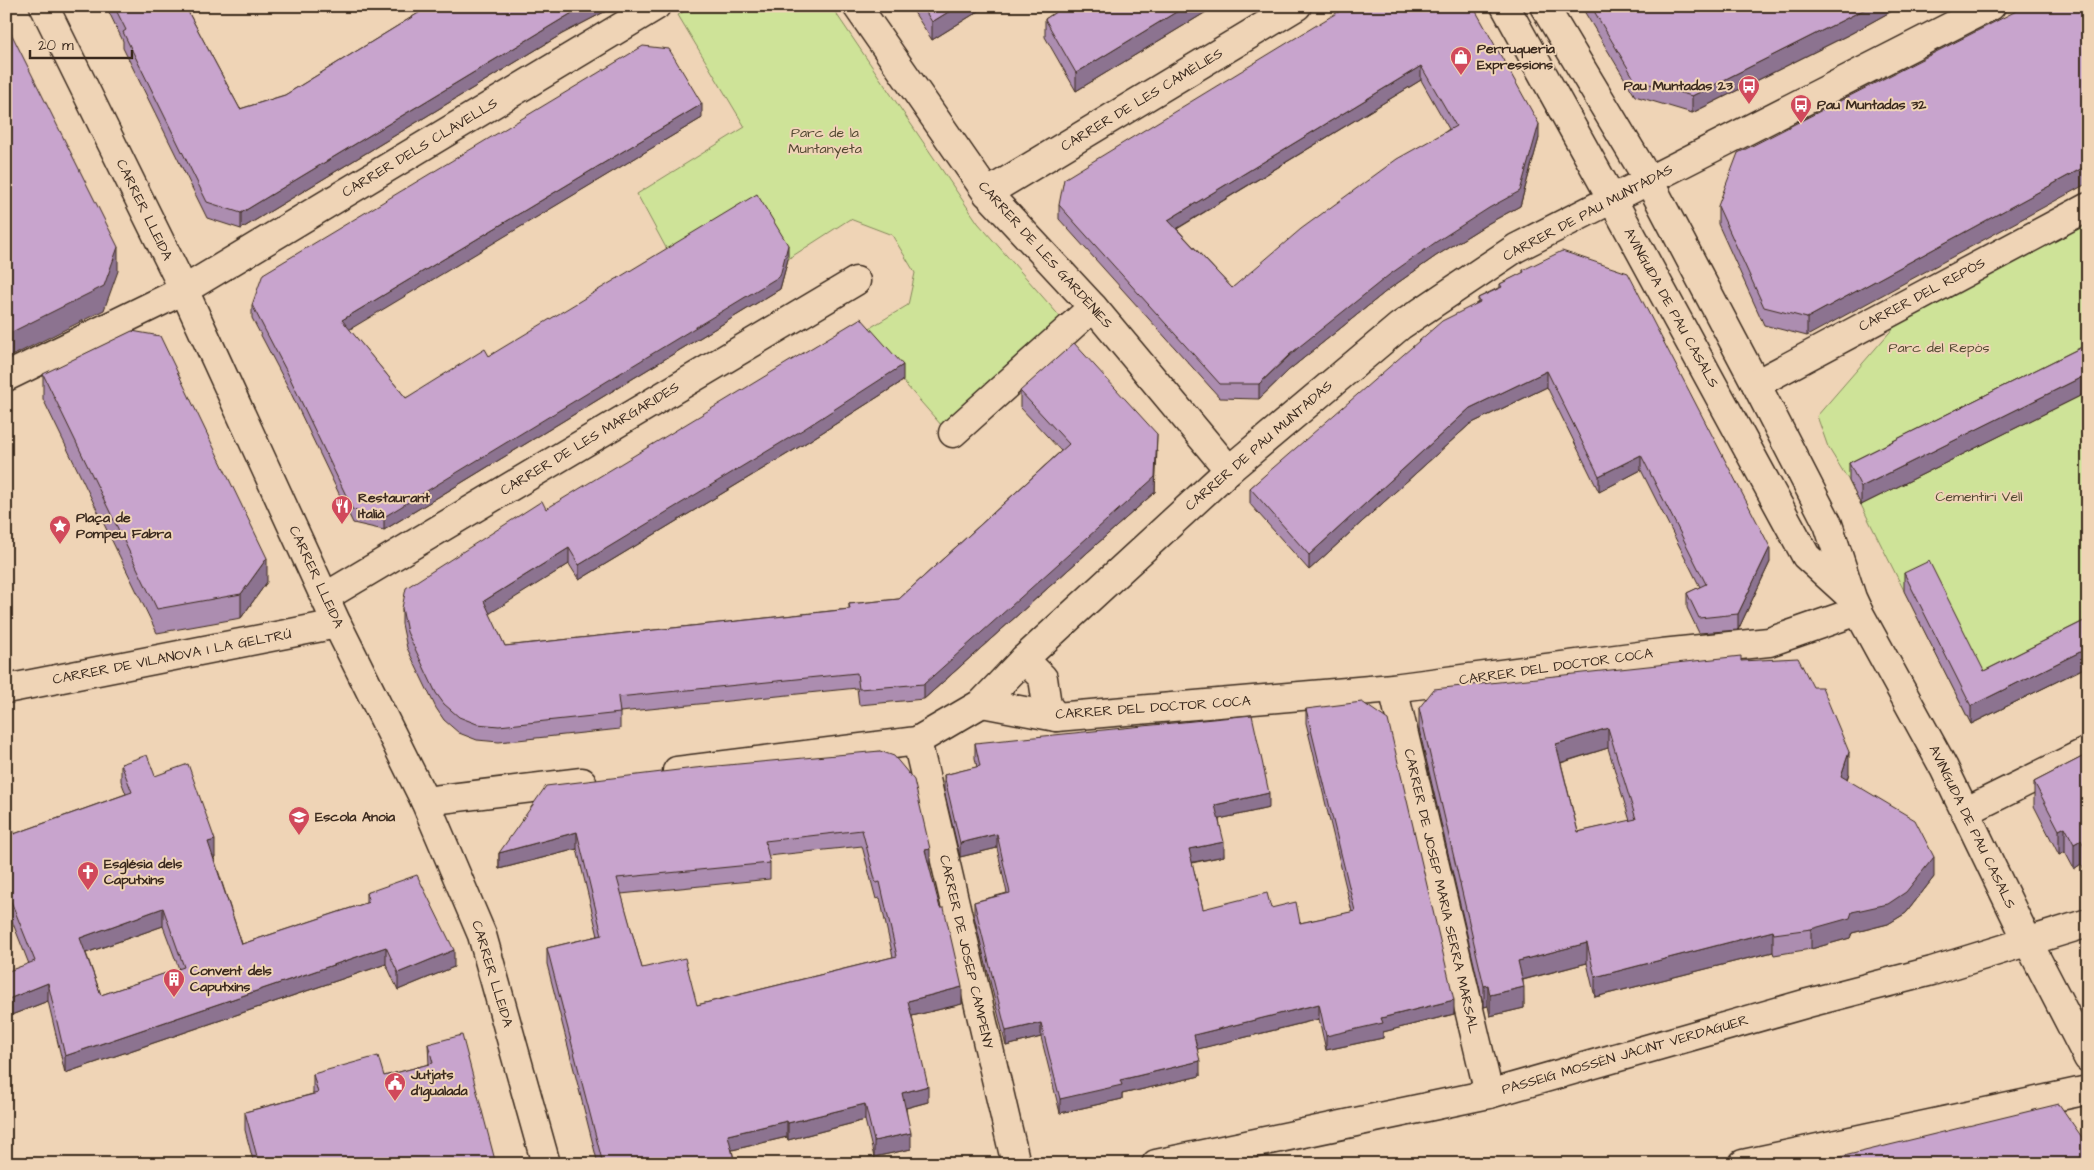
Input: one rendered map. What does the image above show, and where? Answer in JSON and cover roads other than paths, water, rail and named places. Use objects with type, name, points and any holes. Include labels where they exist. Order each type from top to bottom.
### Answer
[{"type":"street","name":"CARRER LLEIDA","points":[[44,6],[184,290],[337,624],[424,801],[482,935],[546,1164]]},
{"type":"street","name":"CARRER DELS CLAVELLS","points":[[6,377],[184,290],[656,6]]},
{"type":"street","name":"CARRER DE LES GARDÈNIES","points":[[857,6],[987,193],[1093,307],[1229,470]]},
{"type":"street","name":"CARRER DE LES CAMÈLIES","points":[[987,193],[1297,6]]},
{"type":"street","name":"AVINGUDA DE PAU CASALS","points":[[1504,6],[1612,199],[1806,556],[1855,605]]},
{"type":"street","name":"AVINGUDA DE PAU CASALS","points":[[1544,6],[1649,181],[1756,384],[1828,524],[1855,605],[1944,768],[2028,942],[2088,1058]]},
{"type":"street","name":"CARRER DE PAU MUNTADAS","points":[[982,703],[1024,660],[1229,470],[1400,326],[1516,248],[1991,6]]},
{"type":"street","name":"CARRER DEL REPÒS","points":[[1756,384],[2088,207]]},
{"type":"street","name":"CARRER DE LES MARGARIDES","points":[[325,597],[856,281]]},
{"type":"street","points":[[952,433],[1093,307]]},
{"type":"street","name":"CARRER DEL DOCTOR COCA","points":[[982,703],[1056,717],[1393,688],[1662,653],[1769,642],[1855,605]]},
{"type":"street","name":"CARRER DE VILANOVA I LA GELTRÚ","points":[[6,689],[337,624]]},
{"type":"street","points":[[1024,660],[1043,678],[1047,705],[1056,717]]},
{"type":"street","name":"CARRER DE JOSEP MARIA SERRA MARSAL","points":[[1393,688],[1489,1094]]},
{"type":"street","points":[[650,774],[918,741],[982,703]]},
{"type":"street","name":"CARRER DE JOSEP CAMPENY","points":[[918,741],[1016,1164]]},
{"type":"street","points":[[1965,812],[2088,751]]},
{"type":"street","points":[[424,801],[610,779]]},
{"type":"street","name":"PASSEIG MOSSÈN JACINT VERDAGUER","points":[[1156,1164],[1489,1094],[1808,1003],[1932,971],[2088,923]]},
{"type":"street","points":[[1743,1164],[2088,1090]]},
{"type":"place","name":"Perruqueria Expressions","points":[[1461,76]]},
{"type":"place","name":"Pau Muntadas 23","points":[[1749,105]]},
{"type":"place","name":"Pau Muntadas 32","points":[[1801,124]]},
{"type":"place","name":"Restaurant Italià","points":[[342,525]]},
{"type":"place","name":"Plaça de Pompeu Fabra","points":[[60,545]]},
{"type":"place","name":"Escola Anoia","points":[[299,836]]},
{"type":"place","name":"Església dels Caputxins","points":[[88,891]]},
{"type":"place","name":"Convent dels Caputxins","points":[[174,998]]},
{"type":"place","name":"Jutjats d'Igualada","points":[[395,1102]]},
{"type":"park label","name":"Parc de la Muntanyeta","points":[[825,142]]},
{"type":"park label","name":"Parc del Repòs","points":[[1939,348]]},
{"type":"park label","name":"Cementiri Vell","points":[[1979,497]]}]
